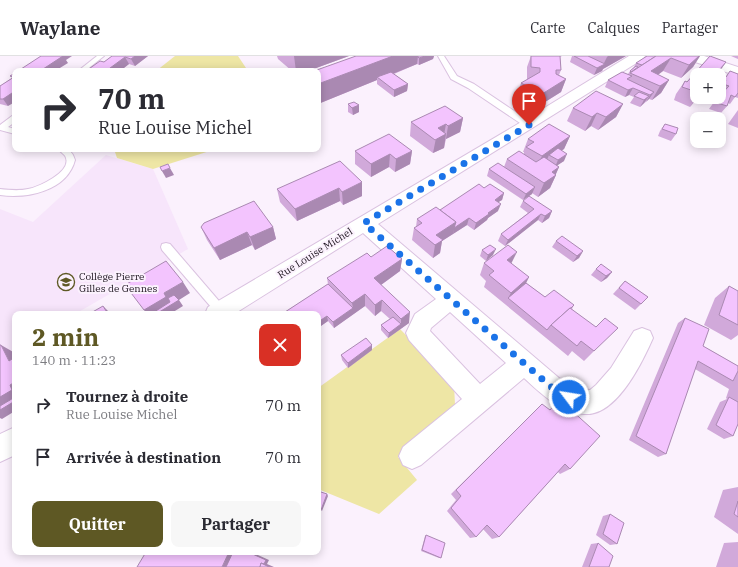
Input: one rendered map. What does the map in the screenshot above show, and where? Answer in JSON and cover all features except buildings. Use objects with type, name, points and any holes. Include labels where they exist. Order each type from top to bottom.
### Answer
[{"type":"street","name":"Rue Louise Michel","points":[[222,311],[364,223],[529,125],[638,56]]},
{"type":"street","points":[[691,56],[738,72]]},
{"type":"street","points":[[364,223],[550,386],[559,392],[581,402],[590,402],[604,397],[642,338]]},
{"type":"street","points":[[451,298],[423,321],[417,333],[478,400]]},
{"type":"street","points":[[412,456],[524,362]]},
{"type":"street","points":[[0,449],[12,442]]},
{"type":"lane","points":[[85,68],[101,56]]},
{"type":"lane","points":[[441,56],[454,77],[471,86],[529,125]]},
{"type":"lane","points":[[1,127],[12,120]]},
{"type":"lane","points":[[1,127],[12,131]]},
{"type":"lane","points":[[0,192],[19,194],[38,190],[52,183],[66,172],[69,167],[71,158],[66,152]]},
{"type":"lane","points":[[166,247],[217,311]]},
{"type":"shaded area","points":[[175,56],[238,56],[246,68],[160,68]]},
{"type":"shaded area","points":[[115,152],[207,152],[153,169],[117,158]]},
{"type":"shaded area","name":"Collège Pierre Gilles de Gennes","points":[[106,155],[153,169],[188,249],[80,311],[12,311],[12,351],[0,357],[0,209],[33,222]]},
{"type":"shaded area","points":[[400,329],[454,384],[455,405],[398,457],[417,480],[379,514],[321,490],[321,386]]},
{"type":"place","name":"Collège Pierre Gilles de Gennes","points":[[66,282]]},
{"type":"route","points":[[529,125],[364,223],[550,386],[569,397]]}]
